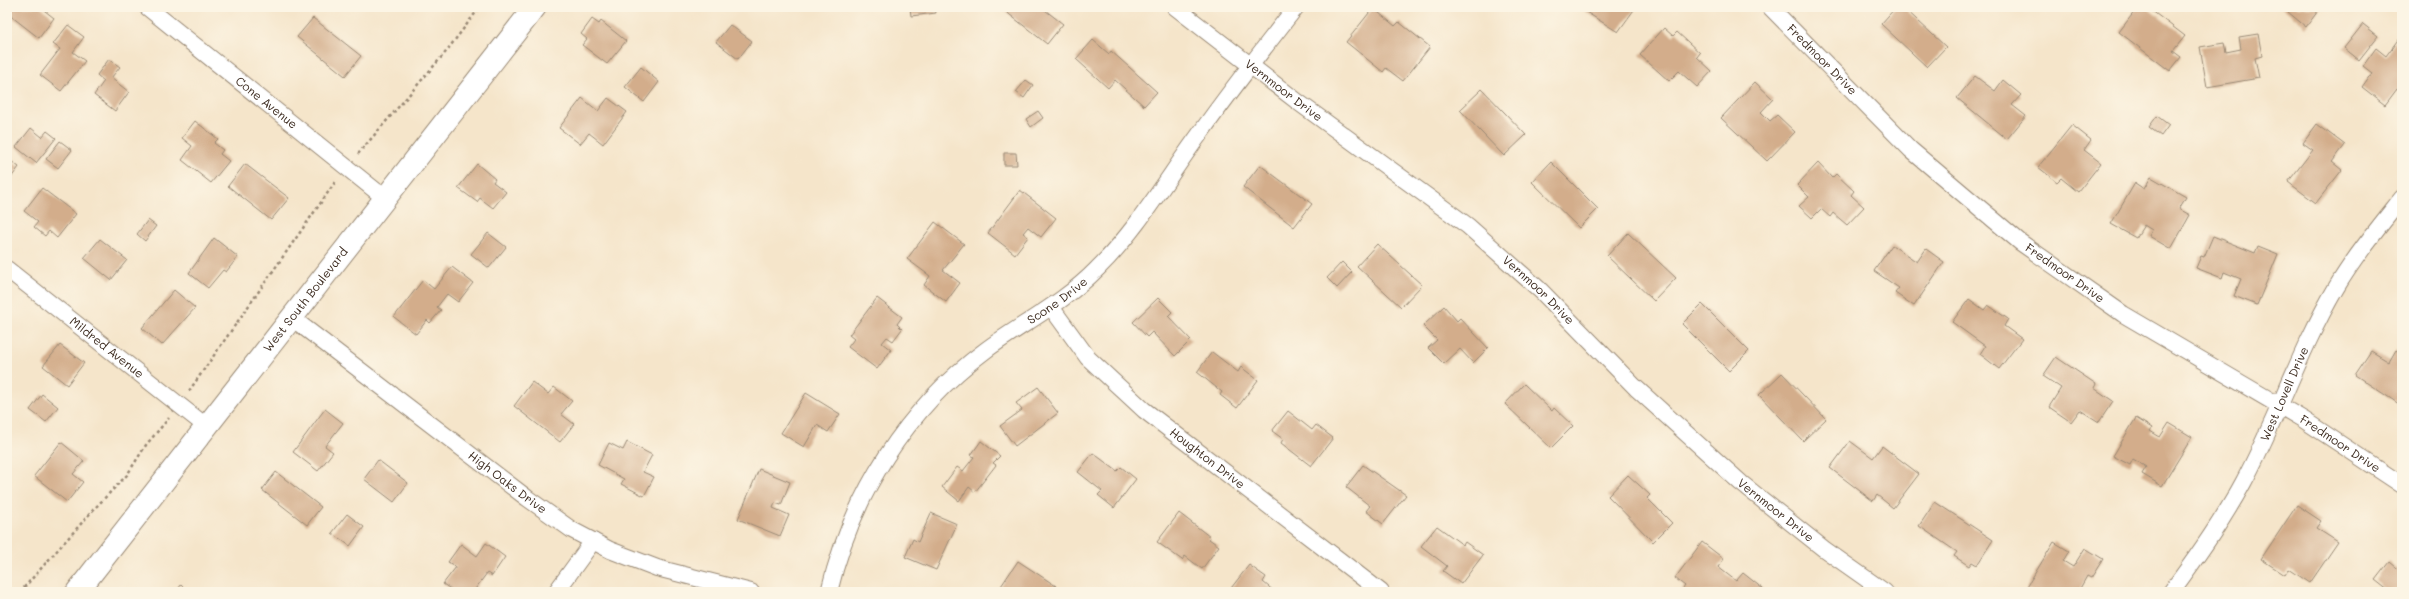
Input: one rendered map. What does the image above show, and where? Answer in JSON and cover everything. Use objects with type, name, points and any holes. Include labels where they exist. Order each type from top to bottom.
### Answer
[{"type":"street","name":"Cone Avenue","points":[[147,7],[386,199]]},
{"type":"street","name":"West South Boulevard","points":[[77,592],[535,7]]},
{"type":"street","name":"Vernmoor Drive","points":[[1175,7],[1250,66],[1468,226],[1541,291],[1641,393],[1730,473],[1801,532],[1885,592]]},
{"type":"street","name":"Scone Drive","points":[[829,592],[838,559],[856,512],[876,472],[896,440],[940,389],[966,365],[1070,295],[1117,248],[1250,66],[1296,7]]},
{"type":"street","name":"Fredmoor Drive","points":[[1770,7],[1910,150],[2014,237],[2124,314],[2279,406],[2402,485]]},
{"type":"street","name":"West Lovell Drive","points":[[2171,592],[2218,526],[2243,484],[2320,317],[2336,288],[2370,238],[2402,198]]},
{"type":"street","name":"Mildred Avenue","points":[[7,269],[207,427]]},
{"type":"street","name":"Houghton Drive","points":[[1051,307],[1088,358],[1144,410],[1381,592]]},
{"type":"street","name":"High Oaks Drive","points":[[292,318],[527,498],[593,541],[657,568],[752,592]]},
{"type":"street","points":[[556,592],[593,541]]},
{"type":"path","points":[[355,156],[445,53],[480,7]]},
{"type":"path","points":[[189,391],[337,179]]},
{"type":"path","points":[[20,592],[95,508],[128,475],[146,445],[164,424]]},
{"type":"building","points":[[7,7],[40,7],[54,18],[39,38],[7,13]]},
{"type":"building","points":[[910,7],[935,7],[936,13],[911,16]]},
{"type":"building","points":[[1000,7],[1041,7],[1063,24],[1047,44]]},
{"type":"building","points":[[1578,7],[1636,7],[1618,32]]},
{"type":"building","points":[[1896,7],[1903,7],[1946,47],[1927,67],[1881,24]]},
{"type":"building","points":[[2138,7],[2147,7],[2185,36],[2173,51],[2181,57],[2170,71],[2119,32]]},
{"type":"building","points":[[2282,7],[2321,7],[2306,27]]},
{"type":"building","points":[[1373,8],[1395,26],[1399,22],[1430,47],[1403,81],[1386,68],[1383,72],[1346,42]]},
{"type":"building","points":[[313,18],[361,56],[345,76],[297,37]]},
{"type":"building","points":[[592,19],[599,24],[601,21],[626,41],[607,64],[582,45],[587,39],[581,34]]},
{"type":"building","points":[[2363,24],[2378,36],[2359,60],[2344,48]]},
{"type":"building","points":[[68,25],[84,37],[73,52],[85,61],[61,91],[40,75],[60,49],[53,44]]},
{"type":"building","points":[[730,25],[752,41],[738,59],[716,42]]},
{"type":"building","points":[[1664,28],[1673,36],[1677,32],[1700,53],[1697,57],[1712,71],[1697,87],[1679,71],[1669,81],[1640,55]]},
{"type":"building","points":[[2258,34],[2262,56],[2255,58],[2259,78],[2207,87],[2200,47],[2224,43],[2226,52],[2241,49],[2239,37]]},
{"type":"building","points":[[2400,37],[2402,91],[2401,92],[2397,89],[2385,105],[2362,87],[2372,73],[2363,66],[2376,48],[2386,56]]},
{"type":"building","points":[[1093,40],[1109,54],[1111,51],[1157,92],[1144,106],[1115,80],[1108,88],[1076,59]]},
{"type":"building","points":[[109,59],[120,67],[111,78],[129,92],[115,111],[94,95],[104,81],[97,75]]},
{"type":"building","points":[[641,67],[659,82],[644,102],[625,87]]},
{"type":"building","points":[[1975,76],[1995,91],[2003,80],[2021,95],[2012,105],[2026,116],[2007,139],[1957,98]]},
{"type":"building","points":[[1026,80],[1033,85],[1024,98],[1016,92]]},
{"type":"building","points":[[1755,82],[1773,99],[1761,112],[1770,121],[1777,115],[1795,132],[1767,161],[1721,118]]},
{"type":"building","points":[[1482,89],[1526,135],[1504,156],[1460,110]]},
{"type":"building","points":[[582,98],[598,111],[608,98],[627,112],[603,144],[589,133],[580,144],[559,128]]},
{"type":"building","points":[[1038,111],[1043,118],[1031,127],[1026,119]]},
{"type":"building","points":[[2157,116],[2169,125],[2161,136],[2149,127]]},
{"type":"building","points":[[195,121],[218,139],[214,143],[223,150],[220,154],[229,161],[211,183],[182,160],[192,146],[182,138]]},
{"type":"building","points":[[2317,124],[2345,145],[2332,162],[2342,170],[2316,203],[2288,182],[2313,150],[2303,143]]},
{"type":"building","points":[[2072,125],[2091,140],[2084,150],[2101,163],[2078,192],[2061,178],[2057,182],[2038,167]]},
{"type":"building","points":[[31,128],[42,137],[47,131],[56,138],[36,163],[16,147]]},
{"type":"building","points":[[60,141],[72,150],[58,168],[46,159]]},
{"type":"building","points":[[1004,153],[1016,153],[1017,165],[1004,165]]},
{"type":"building","points":[[7,158],[19,167],[7,183]]},
{"type":"building","points":[[1551,162],[1598,209],[1579,228],[1532,182]]},
{"type":"building","points":[[1818,163],[1832,178],[1836,174],[1854,191],[1851,195],[1864,207],[1847,225],[1833,213],[1830,217],[1821,209],[1812,218],[1799,206],[1809,197],[1797,185]]},
{"type":"building","points":[[245,164],[289,198],[271,220],[228,186]]},
{"type":"building","points":[[477,164],[495,179],[493,182],[506,192],[493,208],[480,198],[477,202],[458,188]]},
{"type":"building","points":[[1260,165],[1312,204],[1294,227],[1243,187]]},
{"type":"building","points":[[2151,177],[2186,197],[2179,209],[2190,215],[2171,249],[2149,236],[2152,230],[2144,225],[2136,238],[2111,224],[2135,183],[2144,189]]},
{"type":"building","points":[[42,188],[76,214],[57,238],[49,231],[45,236],[34,227],[38,222],[24,211]]},
{"type":"building","points":[[1020,190],[1056,218],[1041,237],[1028,227],[1023,233],[1028,237],[1015,254],[988,233]]},
{"type":"building","points":[[148,220],[156,226],[145,241],[137,234]]},
{"type":"building","points":[[935,222],[964,244],[943,270],[960,283],[946,302],[924,285],[930,276],[907,259]]},
{"type":"building","points":[[488,233],[506,247],[489,268],[471,254]]},
{"type":"building","points":[[1628,233],[1676,278],[1654,301],[1607,256]]},
{"type":"building","points":[[2213,236],[2255,253],[2258,246],[2278,254],[2257,305],[2234,296],[2241,279],[2224,272],[2222,278],[2196,268],[2201,256],[2204,257]]},
{"type":"building","points":[[214,238],[238,257],[226,272],[223,270],[208,288],[189,273]]},
{"type":"building","points":[[100,239],[127,260],[111,280],[84,258]]},
{"type":"building","points":[[1377,244],[1422,285],[1401,307],[1357,266]]},
{"type":"building","points":[[1892,245],[1917,262],[1926,249],[1944,262],[1914,306],[1895,293],[1899,288],[1874,271]]},
{"type":"building","points":[[1342,262],[1352,272],[1337,288],[1327,278]]},
{"type":"building","points":[[452,267],[473,283],[458,302],[447,294],[437,307],[441,310],[430,323],[427,320],[416,334],[394,317],[423,280],[434,289]]},
{"type":"building","points":[[174,290],[195,308],[162,345],[142,328]]},
{"type":"building","points":[[877,298],[902,317],[897,324],[902,329],[893,341],[887,337],[882,343],[891,350],[877,369],[848,347],[854,339],[849,335]]},
{"type":"building","points":[[1158,298],[1172,312],[1168,316],[1191,340],[1175,356],[1152,332],[1147,337],[1133,322]]},
{"type":"building","points":[[1969,299],[1984,310],[1988,305],[2008,319],[2004,326],[2022,339],[1999,369],[1980,354],[1985,346],[1952,322]]},
{"type":"building","points":[[1702,304],[1749,351],[1729,371],[1682,324]]},
{"type":"building","points":[[1444,306],[1457,321],[1460,318],[1488,348],[1473,363],[1460,349],[1444,364],[1428,348],[1437,340],[1423,326]]},
{"type":"building","points":[[60,345],[84,363],[67,385],[43,366]]},
{"type":"building","points":[[2396,350],[2402,354],[2402,406],[2355,375],[2371,351],[2389,362]]},
{"type":"building","points":[[1212,352],[1238,372],[1241,367],[1258,380],[1237,408],[1220,395],[1222,392],[1197,372]]},
{"type":"building","points":[[2056,357],[2096,384],[2094,388],[2113,401],[2099,422],[2080,410],[2071,422],[2049,407],[2061,388],[2043,376]]},
{"type":"building","points":[[1782,373],[1826,419],[1803,441],[1759,395]]},
{"type":"building","points":[[532,382],[548,394],[554,387],[572,401],[561,414],[574,424],[560,442],[514,406]]},
{"type":"building","points":[[1524,384],[1552,411],[1554,408],[1573,426],[1551,448],[1505,404]]},
{"type":"building","points":[[1038,387],[1058,413],[1015,446],[1000,426],[1022,410],[1016,403]]},
{"type":"building","points":[[806,393],[840,414],[828,432],[817,425],[804,447],[781,433]]},
{"type":"building","points":[[42,394],[58,407],[46,422],[30,410]]},
{"type":"building","points":[[325,409],[343,423],[325,446],[333,452],[318,471],[293,452]]},
{"type":"building","points":[[1288,411],[1312,430],[1316,425],[1333,438],[1311,466],[1281,443],[1283,439],[1272,431]]},
{"type":"building","points":[[2136,418],[2152,428],[2150,431],[2160,437],[2169,423],[2192,437],[2162,486],[2142,474],[2146,467],[2133,459],[2130,465],[2113,456]]},
{"type":"building","points":[[981,441],[1000,456],[993,463],[996,465],[975,492],[969,487],[959,501],[942,487],[957,467],[963,471],[974,457],[971,455]]},
{"type":"building","points":[[1850,441],[1873,458],[1882,446],[1919,474],[1893,508],[1877,495],[1873,501],[1830,468]]},
{"type":"building","points":[[61,442],[84,461],[73,474],[83,482],[67,502],[34,476]]},
{"type":"building","points":[[627,442],[652,455],[643,472],[654,477],[644,496],[621,484],[624,479],[598,465],[609,443],[623,450]]},
{"type":"building","points":[[1093,453],[1117,471],[1121,467],[1136,479],[1114,508],[1098,495],[1102,491],[1078,472]]},
{"type":"building","points":[[378,460],[408,483],[394,502],[364,479]]},
{"type":"building","points":[[1363,465],[1406,495],[1383,524],[1366,511],[1370,506],[1346,487]]},
{"type":"building","points":[[759,469],[790,482],[781,505],[775,503],[773,508],[789,515],[780,536],[738,519]]},
{"type":"building","points":[[276,472],[321,507],[307,525],[262,490]]},
{"type":"building","points":[[1628,475],[1650,495],[1647,498],[1672,523],[1653,542],[1608,496]]},
{"type":"building","points":[[1935,502],[1993,540],[1977,565],[1972,562],[1969,566],[1954,556],[1957,552],[1919,526]]},
{"type":"building","points":[[2297,505],[2321,521],[2316,528],[2338,542],[2310,583],[2289,569],[2285,575],[2261,559]]},
{"type":"building","points":[[931,513],[957,524],[936,570],[905,557],[913,539],[918,542]]},
{"type":"building","points":[[1179,513],[1210,537],[1209,539],[1219,546],[1202,569],[1185,556],[1182,560],[1157,542]]},
{"type":"building","points":[[347,514],[364,527],[350,546],[332,533]]},
{"type":"building","points":[[1437,526],[1463,545],[1465,542],[1483,555],[1461,584],[1443,571],[1447,566],[1421,546]]},
{"type":"building","points":[[1702,542],[1724,559],[1718,567],[1736,581],[1743,573],[1763,589],[1762,592],[1685,592],[1682,590],[1685,586],[1675,578]]},
{"type":"building","points":[[2054,542],[2069,551],[2063,561],[2073,567],[2085,548],[2103,559],[2091,578],[2087,576],[2078,592],[2033,592],[2026,588]]},
{"type":"building","points":[[486,543],[505,557],[492,576],[487,573],[473,592],[455,592],[443,584],[456,567],[448,562],[461,544],[477,556]]},
{"type":"building","points":[[1018,561],[1056,586],[1052,592],[997,592]]},
{"type":"building","points":[[2389,562],[2402,573],[2402,592],[2387,592],[2389,591],[2375,580]]},
{"type":"building","points":[[1249,565],[1266,577],[1263,582],[1275,592],[1228,592]]},
{"type":"building","points":[[181,585],[185,589],[189,592],[176,592]]}]
